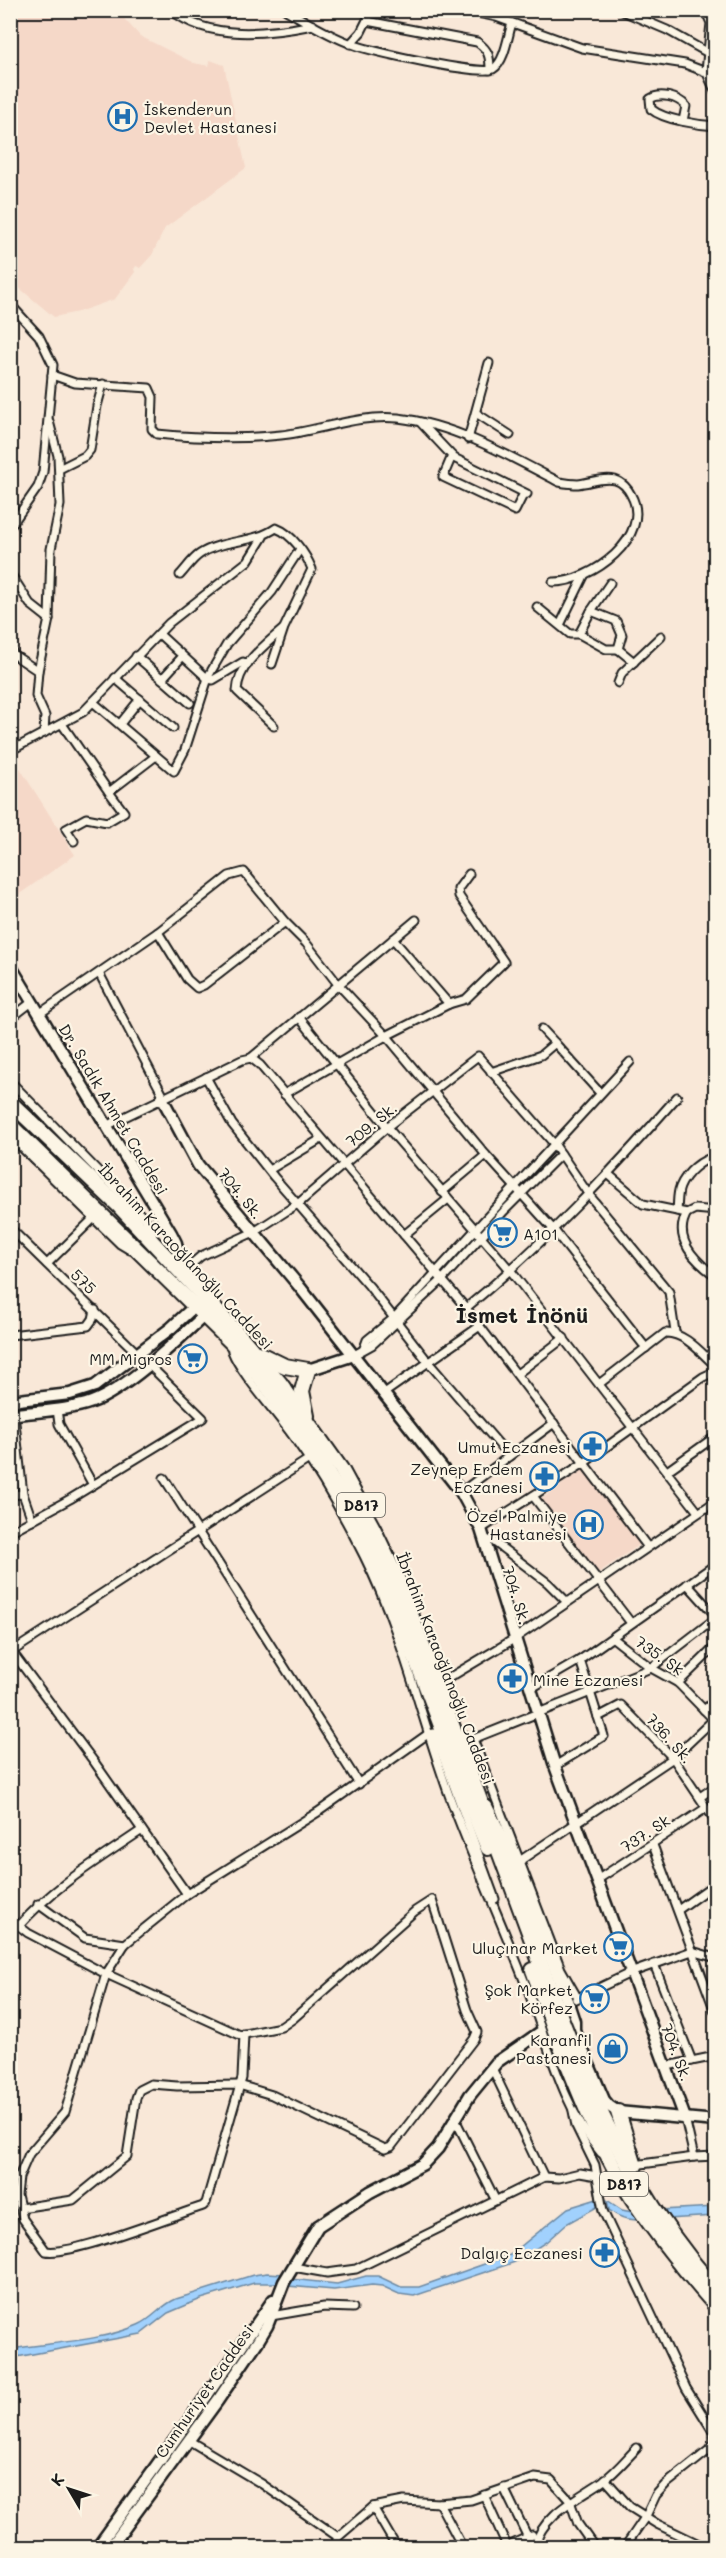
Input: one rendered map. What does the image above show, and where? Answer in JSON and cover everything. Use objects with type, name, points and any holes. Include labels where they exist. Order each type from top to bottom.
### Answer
[{"type":"highway","name":"İbrahim Karaoğlanoğlu Caddesi","points":[[10,1102],[112,1199],[181,1273],[307,1443],[345,1504],[379,1569],[408,1637],[497,1870],[557,2006]]},
{"type":"highway","name":"İbrahim Karaoğlanoğlu Caddesi","points":[[10,1125],[141,1253],[253,1350],[308,1420],[341,1469],[399,1582],[557,2006],[577,2086],[612,2162],[631,2196],[662,2241],[716,2308]]},
{"type":"highway","points":[[253,1350],[285,1365],[308,1370],[302,1391],[308,1420]]},
{"type":"highway","name":"İbrahim Karaoğlanoğlu Caddesi","points":[[565,2043],[644,2194],[679,2244],[716,2290]]},
{"type":"highway","points":[[615,2110],[644,2194]]},
{"type":"highway","points":[[679,2244],[716,2280]]},
{"type":"street","points":[[171,10],[200,28],[223,32],[296,29],[313,26]]},
{"type":"street","points":[[286,10],[350,44],[388,54],[490,70]]},
{"type":"street","points":[[350,44],[372,10]]},
{"type":"street","points":[[464,10],[512,23],[582,48],[685,64],[716,76]]},
{"type":"street","points":[[620,10],[667,30],[708,52]]},
{"type":"street","points":[[705,10],[713,24],[706,71],[716,93]]},
{"type":"street","points":[[367,21],[477,42],[490,56],[490,70]]},
{"type":"street","points":[[490,70],[501,60],[512,23]]},
{"type":"street","points":[[683,121],[686,106],[682,102],[659,95],[650,99],[651,110],[656,113],[683,121],[716,126]]},
{"type":"street","points":[[10,304],[39,336],[53,365],[49,421],[40,480],[10,527]]},
{"type":"street","points":[[468,439],[489,363]]},
{"type":"street","points":[[52,375],[75,383],[149,388],[153,397],[152,429],[157,434],[234,439],[316,430],[369,417],[398,418],[443,426],[559,482],[578,484],[600,479],[616,480],[627,489],[636,504],[635,523],[618,550],[605,564],[584,576],[553,582]]},
{"type":"street","points":[[59,469],[85,456],[90,450],[103,384]]},
{"type":"street","points":[[476,413],[510,435]]},
{"type":"street","points":[[44,733],[45,716],[36,696],[38,671],[49,619],[51,549],[60,505],[58,456],[49,421]]},
{"type":"street","points":[[421,423],[452,456],[526,494],[515,511],[443,477],[452,456]]},
{"type":"street","points":[[180,575],[198,555],[212,548],[263,537],[276,528],[285,532],[308,558],[312,569],[284,628],[272,664]]},
{"type":"street","points":[[12,748],[83,712],[136,656],[190,605],[248,561],[263,537]]},
{"type":"street","points":[[93,702],[174,771],[186,750],[208,679],[227,644],[272,592],[300,549]]},
{"type":"street","points":[[10,573],[30,604],[49,619]]},
{"type":"street","points":[[560,625],[584,576]]},
{"type":"street","points":[[579,634],[610,583]]},
{"type":"street","points":[[537,607],[570,634],[579,634],[606,649],[618,650],[634,662]]},
{"type":"street","points":[[591,611],[616,621],[622,635],[618,650]]},
{"type":"street","points":[[274,726],[237,691],[237,679],[255,655],[284,628]]},
{"type":"street","points":[[159,634],[208,679],[213,680],[243,662],[248,665]]},
{"type":"street","points":[[618,683],[622,673],[661,636]]},
{"type":"street","points":[[10,648],[14,655],[38,671]]},
{"type":"street","points":[[136,656],[190,703]]},
{"type":"street","points":[[162,680],[182,657]]},
{"type":"street","points":[[115,678],[172,729]]},
{"type":"street","points":[[120,724],[140,699]]},
{"type":"street","points":[[62,724],[124,812],[107,822],[86,818],[66,829],[74,841]]},
{"type":"street","points":[[109,792],[156,756]]},
{"type":"street","points":[[39,1014],[158,932],[229,876],[237,872],[244,872],[285,922],[306,943],[339,986],[386,1036],[486,1155],[553,1229],[646,1348]]},
{"type":"street","points":[[284,1094],[386,1036],[449,1004],[466,999],[504,962],[459,896],[458,889],[469,874]]},
{"type":"street","points":[[108,1125],[242,1060],[251,1058],[416,920]]},
{"type":"street","points":[[158,932],[187,979],[197,988],[204,985],[285,922]]},
{"type":"street","points":[[393,939],[449,1004]]},
{"type":"street","name":"Dr. Sadık Ahmet Caddesi","points":[[10,965],[108,1125],[176,1243],[181,1273]]},
{"type":"street","points":[[99,973],[163,1098]]},
{"type":"street","points":[[10,1018],[32,1002]]},
{"type":"street","points":[[299,1017],[338,1062],[387,1127],[511,1271],[698,1512]]},
{"type":"street","points":[[542,1029],[600,1093]]},
{"type":"street","points":[[491,1072],[541,1055],[555,1043]]},
{"type":"street","name":"709. Sk.","points":[[181,1273],[201,1256],[254,1232],[299,1203],[387,1127],[478,1056],[555,1145],[589,1195],[669,1292],[675,1332]]},
{"type":"street","points":[[251,1058],[466,1308],[647,1546]]},
{"type":"street","points":[[308,1370],[354,1355],[372,1345],[515,1185],[555,1145],[630,1062]]},
{"type":"street","points":[[206,1077],[232,1124],[396,1320],[429,1363],[509,1456]]},
{"type":"street","points":[[10,1081],[148,1223],[152,1230],[154,1244]]},
{"type":"street","points":[[466,1308],[511,1271],[589,1195],[677,1097]]},
{"type":"street","name":"704. Sk.","points":[[163,1098],[198,1165],[354,1355],[461,1492],[483,1534],[555,1766],[630,1973],[667,2066],[685,2118],[694,2157]]},
{"type":"street","points":[[10,1136],[120,1244],[141,1253]]},
{"type":"street","points":[[269,1170],[321,1139]]},
{"type":"street","points":[[396,1320],[442,1280],[561,1154]]},
{"type":"street","points":[[442,1192],[486,1155]]},
{"type":"street","points":[[677,1211],[681,1185],[699,1164],[707,1158],[716,1157]]},
{"type":"street","points":[[608,1174],[643,1204],[687,1213]]},
{"type":"street","points":[[404,1235],[448,1199]]},
{"type":"street","points":[[113,1233],[137,1207]]},
{"type":"street","points":[[716,1211],[695,1209],[687,1213],[682,1221],[689,1253],[696,1262],[716,1276]]},
{"type":"street","points":[[48,1264],[94,1218]]},
{"type":"street","name":"575","points":[[10,1228],[203,1418],[93,1485]]},
{"type":"street","points":[[10,1401],[69,1394],[101,1383],[204,1307]]},
{"type":"street","points":[[32,1520],[23,1494],[12,1415],[83,1405],[103,1397],[149,1363],[204,1307]]},
{"type":"street","points":[[10,1335],[88,1326],[95,1310]]},
{"type":"street","points":[[383,1394],[480,1326]]},
{"type":"street","points":[[567,1602],[548,1583],[483,1534],[533,1496],[584,1463],[716,1369],[675,1332],[657,1337],[599,1384]]},
{"type":"street","points":[[517,1374],[564,1338]]},
{"type":"street","points":[[231,1342],[232,1353],[309,1459],[350,1529],[385,1601],[402,1646],[428,1734]]},
{"type":"street","points":[[10,1532],[93,1485],[60,1424],[57,1409]]},
{"type":"street","points":[[461,1492],[554,1423]]},
{"type":"street","points":[[667,1470],[716,1436]]},
{"type":"street","points":[[187,1894],[12,1650],[309,1459]]},
{"type":"street","points":[[164,1478],[196,1533],[359,1785]]},
{"type":"street","points":[[10,1496],[23,1494]]},
{"type":"street","points":[[533,1496],[631,1623]]},
{"type":"street","points":[[437,1685],[514,1639],[647,1546],[715,1503]]},
{"type":"street","points":[[530,1689],[613,1638],[716,1564]]},
{"type":"street","points":[[473,1739],[651,1668],[715,1616],[687,1584]]},
{"type":"street","name":"735. Sk","points":[[613,1638],[651,1668],[678,1683],[714,1721]]},
{"type":"street","points":[[678,1683],[716,1646]]},
{"type":"street","points":[[555,1766],[604,1736],[580,1660]]},
{"type":"street","points":[[704,1710],[716,1699]]},
{"type":"street","name":"736. Sk.","points":[[598,1717],[621,1705],[673,1758],[716,1822]]},
{"type":"street","points":[[520,1860],[673,1758],[714,1721]]},
{"type":"street","points":[[454,1730],[473,1739],[561,1969],[578,1997]]},
{"type":"street","points":[[244,2034],[239,2085],[206,2203],[203,2206],[55,2253],[46,2251],[34,2238],[23,2219],[17,2195],[22,2165],[65,2112],[106,1974],[124,1944],[187,1894],[359,1785],[428,1734],[434,1733],[463,1820],[493,1892],[500,1919],[573,2106],[589,2136],[612,2162]]},
{"type":"street","points":[[700,1797],[716,1786]]},
{"type":"street","name":"737. Sk","points":[[597,1880],[706,1808]]},
{"type":"street","points":[[19,1926],[38,1904],[64,1882],[142,1830]]},
{"type":"street","points":[[653,1845],[716,2014]]},
{"type":"street","points":[[678,1910],[716,1883]]},
{"type":"street","points":[[10,1919],[28,1933],[106,1974],[240,2035],[281,2027],[294,2018],[415,1911],[432,1900],[467,2010],[477,2032],[474,2039],[391,2146],[385,2149],[272,2095],[239,2085],[151,2084],[139,2090],[136,2098],[127,2156],[73,2200],[20,2208]]},
{"type":"street","points":[[38,1904],[85,1938],[121,1941],[124,1944]]},
{"type":"street","points":[[716,1958],[692,1951],[630,1973],[557,2006],[579,2026],[615,2110],[716,2121]]},
{"type":"street","points":[[654,1964],[692,2061]]},
{"type":"street","name":"Cumhuriyet Caddesi","points":[[110,2547],[258,2341],[271,2316],[279,2292],[322,2221],[423,2164],[434,2153],[470,2095],[492,2068],[506,2055],[542,2031],[557,2006]]},
{"type":"street","points":[[667,2066],[716,2056]]},
{"type":"street","points":[[492,2068],[544,2177]]},
{"type":"street","points":[[573,2106],[573,2119],[595,2165],[603,2211],[686,2388],[714,2433],[715,2442],[709,2450],[656,2495],[646,2516],[624,2547]]},
{"type":"street","points":[[455,2120],[495,2199]]},
{"type":"street","points":[[634,2165],[716,2156]]},
{"type":"street","points":[[293,2267],[327,2273],[356,2269],[544,2177],[559,2178],[580,2173],[597,2176]]},
{"type":"street","points":[[97,2547],[279,2292]]},
{"type":"street","points":[[271,2316],[324,2307],[353,2308]]},
{"type":"street","points":[[188,2440],[268,2489],[338,2537]]},
{"type":"street","points":[[533,2547],[537,2534],[570,2501],[605,2480],[637,2448]]},
{"type":"street","points":[[334,2547],[338,2537],[373,2507],[404,2501],[471,2500],[535,2478],[551,2480],[570,2501],[578,2524],[595,2547]]},
{"type":"street","points":[[605,2480],[620,2498],[665,2529],[707,2547]]},
{"type":"street","points":[[504,2488],[533,2547]]},
{"type":"street","points":[[484,2495],[506,2547],[537,2534]]},
{"type":"street","points":[[439,2502],[463,2547]]},
{"type":"street","points":[[373,2507],[397,2547]]},
{"type":"shaded area","name":"İskenderun Devlet Hastanesi","points":[[11,10],[117,11],[140,36],[194,63],[209,66],[210,60],[224,65],[246,168],[165,228],[152,255],[140,268],[136,266],[135,272],[115,299],[78,312],[54,317],[11,281]]},
{"type":"shaded area","points":[[10,755],[75,855],[11,900]]},
{"type":"shaded area","name":"Özel Palmiye Hastanesi","points":[[585,1468],[642,1543],[592,1577],[533,1505]]},
{"type":"water","points":[[597,2199],[599,2206],[566,2224],[546,2242],[515,2262],[414,2296],[399,2294],[382,2286],[372,2285],[334,2290],[288,2286],[291,2279],[337,2284],[366,2276],[378,2276],[401,2287],[419,2287],[510,2255],[568,2208]]},
{"type":"water","points":[[607,2200],[622,2210],[632,2212],[636,2220],[622,2217],[609,2210]]},
{"type":"water","points":[[715,2207],[715,2216],[667,2219],[661,2210]]},
{"type":"water","points":[[284,2274],[279,2283],[254,2283],[201,2299],[168,2313],[141,2334],[11,2358],[11,2349],[91,2338],[123,2331],[148,2319],[176,2299],[253,2275]]},
{"type":"place","name":"İskenderun Devlet Hastanesi","points":[[123,117]]},
{"type":"place","name":"A101","points":[[502,1233]]},
{"type":"place","name":"MM Migros","points":[[193,1358]]},
{"type":"place","name":"Umut Eczanesi","points":[[592,1446]]},
{"type":"place","name":"Zeynep Erdem Eczanesi","points":[[544,1477]]},
{"type":"place","name":"Özel Palmiye Hastanesi","points":[[588,1524]]},
{"type":"place","name":"Mine Eczanesi","points":[[512,1679]]},
{"type":"place","name":"Uluçınar Market","points":[[619,1947]]},
{"type":"place","name":"Şok Market Körfez","points":[[594,1998]]},
{"type":"place","name":"Karanfil Pastanesi","points":[[613,2048]]},
{"type":"place","name":"Dalgıç Eczanesi","points":[[604,2252]]},
{"type":"district","name":"İsmet İnönü","points":[[522,1314]]}]
